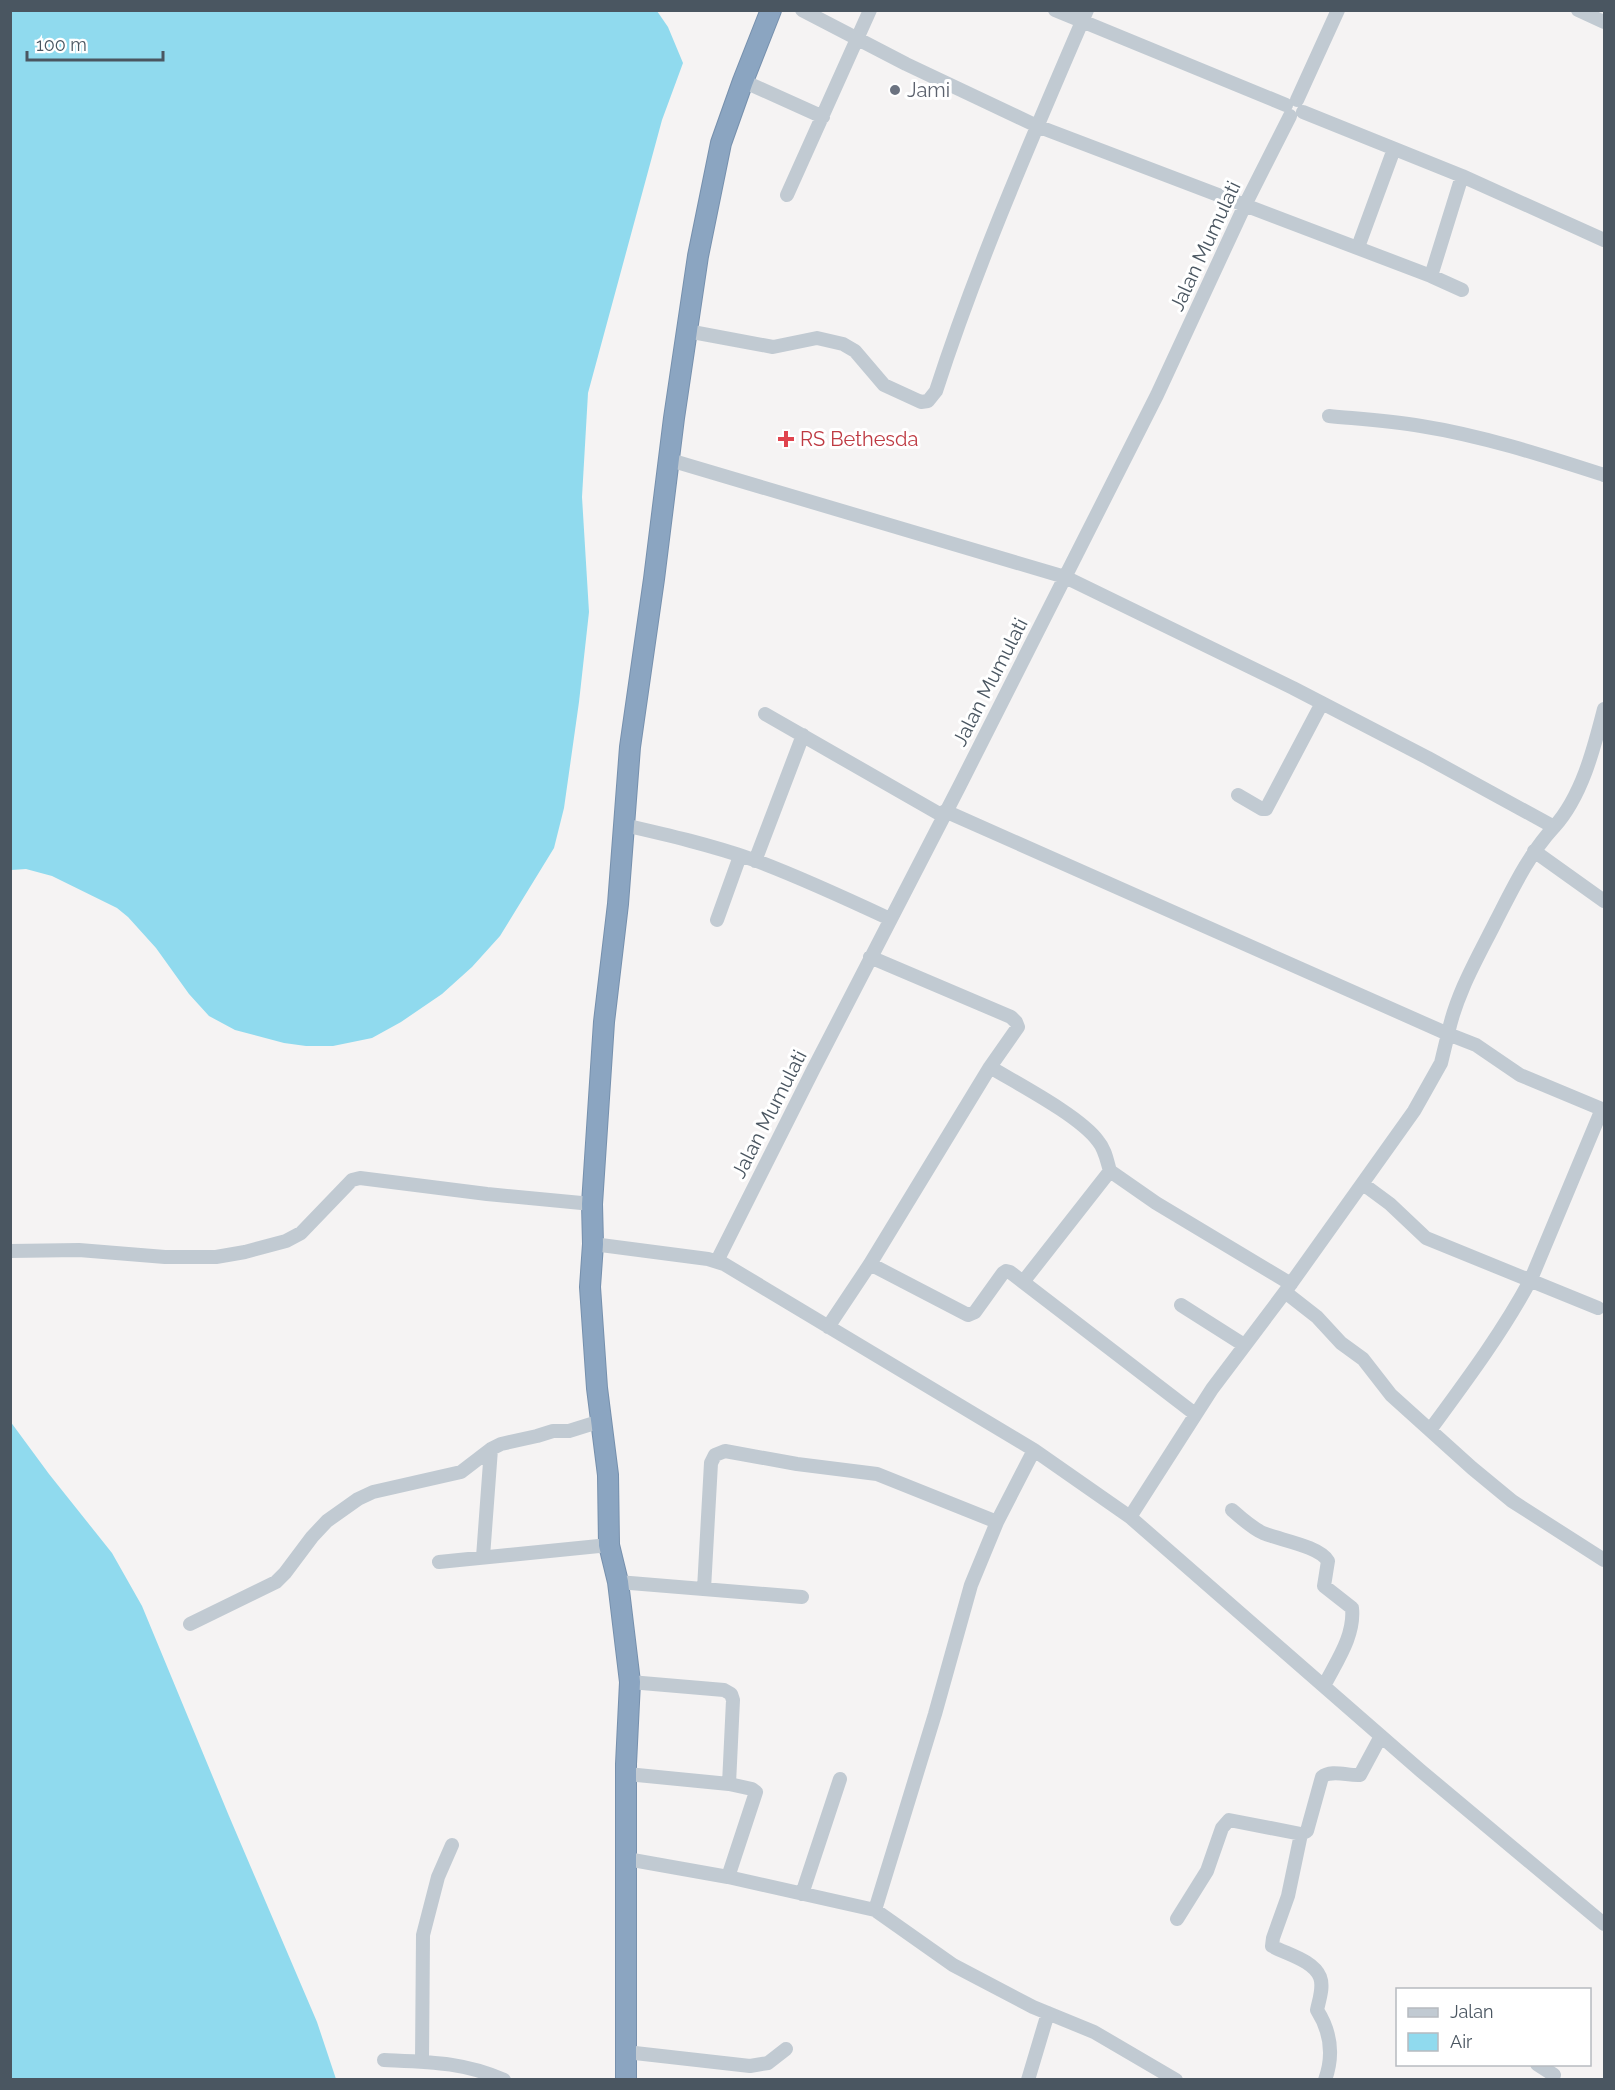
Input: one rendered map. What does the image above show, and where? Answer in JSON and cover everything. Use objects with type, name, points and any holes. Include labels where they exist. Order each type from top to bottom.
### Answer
[{"type":"highway","points":[[627,2079],[627,1774],[630,1682],[618,1582],[609,1545],[608,1475],[597,1388],[590,1287],[593,1244],[592,1204],[604,1022],[618,904],[630,747],[698,256],[721,143],[771,10]]},
{"type":"street","points":[[802,10],[1037,126],[1358,247],[1462,290]]},
{"type":"street","points":[[787,195],[824,117],[870,10]]},
{"type":"street","points":[[1055,10],[1085,16],[1294,108],[1462,176],[1605,240]]},
{"type":"street","name":"Jalan Mumulati","points":[[717,1261],[1157,395],[1245,205],[1294,108],[1338,10]]},
{"type":"street","points":[[1578,10],[1605,22]]},
{"type":"street","points":[[687,331],[773,347],[817,338],[843,344],[855,351],[884,385],[921,402],[928,401],[936,391],[973,283],[1085,16]]},
{"type":"street","points":[[743,81],[824,117]]},
{"type":"street","points":[[1358,247],[1394,149]]},
{"type":"street","points":[[1431,276],[1462,176]]},
{"type":"street","points":[[1329,417],[1380,420],[1424,427],[1534,452],[1605,475]]},
{"type":"street","points":[[670,460],[1065,577],[1322,703],[1554,827]]},
{"type":"street","points":[[1238,795],[1266,809],[1322,703]]},
{"type":"street","points":[[1131,1517],[1195,1414],[1414,1111],[1443,1057],[1451,1021],[1480,952],[1534,851],[1569,808],[1601,733],[1605,709]]},
{"type":"street","points":[[765,714],[944,813],[1476,1045],[1520,1075],[1603,1110],[1531,1279],[1518,1304],[1430,1430]]},
{"type":"street","points":[[755,861],[803,735]]},
{"type":"street","points":[[624,825],[755,861],[890,919]]},
{"type":"street","points":[[1534,851],[1605,901]]},
{"type":"street","points":[[717,920],[740,856]]},
{"type":"street","points":[[828,1327],[870,1264],[1018,1024],[1011,1017],[870,957]]},
{"type":"street","points":[[990,1067],[1066,1114],[1089,1132],[1100,1142],[1110,1171],[1288,1288],[1341,1343],[1363,1359],[1391,1395],[1512,1501],[1605,1560]]},
{"type":"street","points":[[1023,1282],[1110,1171]]},
{"type":"street","points":[[10,1251],[80,1250],[165,1257],[199,1257],[245,1252],[293,1238],[301,1233],[352,1180],[360,1178],[592,1204]]},
{"type":"street","points":[[1363,1184],[1390,1204],[1426,1238],[1598,1308]]},
{"type":"street","points":[[593,1244],[717,1261],[767,1288],[1034,1450],[1131,1517],[1381,1736],[1605,1924]]},
{"type":"street","points":[[870,1264],[968,1315],[975,1312],[1003,1273],[1010,1272],[1195,1414]]},
{"type":"street","points":[[1181,1305],[1244,1345]]},
{"type":"street","points":[[189,1624],[276,1582],[319,1529],[358,1499],[380,1489],[461,1472],[491,1449],[508,1442],[553,1431],[569,1431],[601,1421]]},
{"type":"street","points":[[483,1557],[491,1449]]},
{"type":"street","points":[[875,1910],[922,1759],[971,1585],[998,1522],[1034,1450]]},
{"type":"street","points":[[704,1589],[711,1463],[715,1455],[725,1451],[788,1463],[877,1474],[998,1522]]},
{"type":"street","points":[[1232,1510],[1261,1532],[1317,1551],[1328,1561],[1324,1586],[1352,1608],[1353,1620],[1350,1632],[1324,1686]]},
{"type":"street","points":[[439,1562],[609,1545]]},
{"type":"street","points":[[618,1582],[802,1597]]},
{"type":"street","points":[[630,1682],[724,1690],[731,1694],[733,1700],[729,1784]]},
{"type":"street","points":[[1177,1919],[1207,1871],[1226,1822],[1229,1820],[1301,1834],[1307,1831],[1322,1778],[1332,1773],[1360,1775],[1381,1736]]},
{"type":"street","points":[[627,1774],[729,1784],[752,1789],[756,1795],[728,1877]]},
{"type":"street","points":[[802,1894],[840,1779]]},
{"type":"street","points":[[1301,1834],[1294,1875],[1272,1946],[1313,1968],[1320,1977],[1321,1988],[1317,2010],[1326,2024],[1330,2043],[1329,2068],[1325,2079]]},
{"type":"street","points":[[422,2061],[423,1935],[438,1877],[452,1845]]},
{"type":"street","points":[[627,1859],[728,1877],[875,1910],[954,1965],[1048,2013],[1094,2032],[1176,2079]]},
{"type":"street","points":[[1028,2079],[1048,2013]]},
{"type":"street","points":[[626,2052],[750,2066],[768,2063],[786,2049]]},
{"type":"street","points":[[384,2060],[461,2065],[504,2079]]},
{"type":"street","points":[[1540,2066],[1555,2078]]},
{"type":"water","points":[[10,11],[657,11],[668,27],[683,63],[662,120],[588,393],[582,497],[589,612],[564,808],[554,848],[500,936],[472,967],[442,994],[401,1022],[372,1038],[333,1046],[306,1046],[284,1043],[235,1030],[209,1016],[189,994],[156,948],[117,908],[52,876],[26,869],[11,870]]},
{"type":"water","points":[[10,1421],[112,1553],[142,1606],[317,2022],[336,2079],[11,2079]]},
{"type":"place","name":"Jami","points":[[895,90]]},
{"type":"place","name":"RS Bethesda","points":[[786,439]]}]
